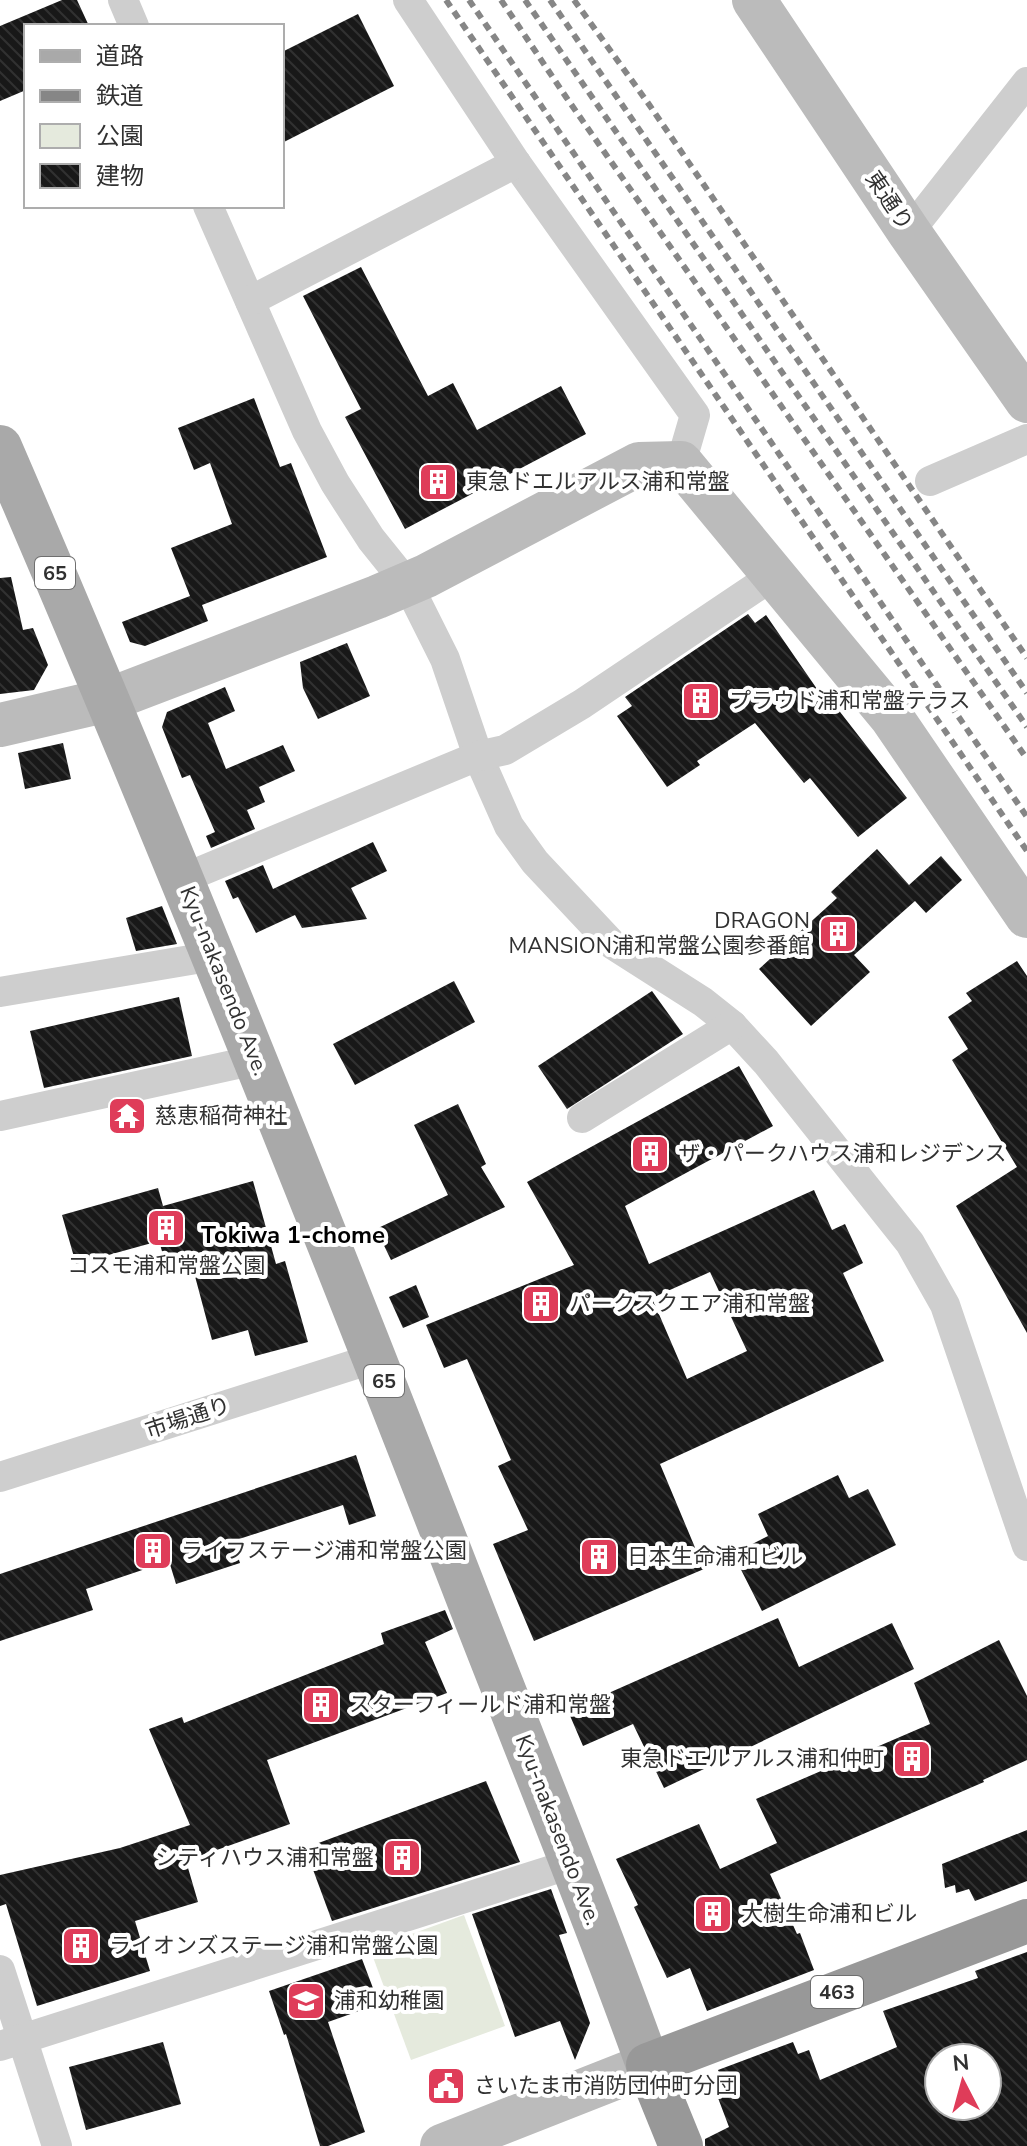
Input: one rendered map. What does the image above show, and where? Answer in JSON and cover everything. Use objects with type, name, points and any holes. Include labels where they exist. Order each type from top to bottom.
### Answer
[{"type":"highway","name":"463","points":[[648,2065],[1027,1921]]},
{"type":"highway","name":"Kyu-nakasendo Ave.","points":[[648,2065],[681,2146]]},
{"type":"main road","name":"Kyu-nakasendo Ave.","points":[[0,447],[256,1060],[375,1358],[648,2065]]},
{"type":"street","points":[[123,0],[133,24]]},
{"type":"street","points":[[408,0],[516,163],[695,415],[681,463]]},
{"type":"street","name":"東通り","points":[[765,5],[909,232],[1027,401]]},
{"type":"street","points":[[909,232],[1027,82]]},
{"type":"street","points":[[250,301],[516,163]]},
{"type":"street","points":[[209,208],[307,431],[335,483],[371,539],[408,585],[445,659],[478,756],[509,826],[545,873],[612,944],[703,1002],[732,1025],[766,1062],[910,1243],[945,1305],[1027,1546]]},
{"type":"street","points":[[930,481],[1027,439]]},
{"type":"street","points":[[681,463],[892,718],[1027,916]]},
{"type":"street","points":[[0,725],[108,700],[408,585],[639,464],[681,463]]},
{"type":"street","points":[[182,879],[478,756],[505,750],[582,704],[774,575]]},
{"type":"street","points":[[0,992],[214,956]]},
{"type":"street","points":[[582,1118],[732,1025]]},
{"type":"street","points":[[0,1116],[256,1060]]},
{"type":"street","name":"市場通り","points":[[0,1477],[375,1358]]},
{"type":"street","points":[[12,2042],[571,1864]]},
{"type":"street","points":[[0,1970],[12,2042],[57,2146]]},
{"type":"street","points":[[442,2146],[648,2065]]},
{"type":"green space","points":[[464,1915],[505,2026],[411,2060],[370,1949]]},
{"type":"building","points":[[62,0],[77,0],[88,24],[24,24],[24,91],[0,101],[0,26]]},
{"type":"building","points":[[358,14],[394,86],[284,142],[284,51]]},
{"type":"building","name":"東急ドエルアルス浦和常盤","points":[[361,267],[428,396],[453,383],[477,430],[561,386],[586,434],[405,529],[345,417],[361,409],[303,296]]},
{"type":"building","points":[[254,398],[280,467],[291,463],[327,557],[202,605],[208,621],[145,646],[130,642],[122,622],[190,596],[171,548],[232,524],[210,463],[194,470],[178,428]]},
{"type":"building","points":[[11,577],[23,630],[33,628],[48,665],[34,690],[0,694],[0,578]]},
{"type":"building","points":[[748,614],[755,623],[766,615],[826,702],[830,699],[907,798],[858,837],[810,778],[804,783],[755,723],[697,761],[700,765],[667,787],[617,716],[632,706],[625,697]]},
{"type":"building","points":[[347,643],[370,696],[318,719],[303,688],[300,662]]},
{"type":"building","points":[[225,687],[235,711],[208,723],[226,769],[283,745],[295,771],[259,787],[265,802],[247,810],[255,829],[211,848],[206,836],[215,832],[190,775],[182,778],[162,727],[167,712]]},
{"type":"building","points":[[63,743],[71,779],[25,789],[18,753]]},
{"type":"building","points":[[373,842],[387,871],[351,888],[367,919],[302,928],[295,915],[256,933],[238,897],[233,899],[225,881],[263,865],[273,889]]},
{"type":"building","name":"DRAGON MANSION浦和常盤公園参番館","points":[[877,849],[909,885],[941,856],[962,880],[926,913],[915,901],[854,955],[870,972],[811,1026],[759,969],[837,898],[831,892]]},
{"type":"building","points":[[162,906],[177,944],[136,951],[126,918]]},
{"type":"building","points":[[1017,961],[1027,976],[1027,1333],[956,1206],[1017,1167],[952,1060],[968,1049],[948,1017],[972,1001],[966,993]]},
{"type":"building","points":[[454,981],[475,1022],[355,1085],[333,1044]]},
{"type":"building","points":[[652,991],[683,1034],[567,1109],[538,1066]]},
{"type":"building","points":[[179,997],[192,1056],[44,1088],[30,1031]]},
{"type":"building","points":[[739,1066],[773,1126],[625,1206],[649,1264],[814,1190],[832,1230],[845,1224],[863,1263],[843,1273],[884,1361],[660,1464],[704,1569],[534,1641],[493,1544],[528,1530],[498,1466],[511,1460],[467,1359],[444,1368],[426,1325],[574,1265],[527,1182]],"holes":[[[710,1272],[747,1351],[687,1379],[652,1298]]]},
{"type":"building","points":[[458,1104],[486,1164],[481,1167],[505,1207],[391,1260],[376,1229],[448,1195],[414,1125]]},
{"type":"building","points":[[253,1181],[276,1264],[285,1261],[308,1342],[255,1356],[248,1330],[212,1340],[192,1265],[168,1272],[159,1241],[76,1264],[62,1215],[158,1188],[163,1206]]},
{"type":"building","points":[[416,1285],[429,1317],[403,1328],[389,1297]]},
{"type":"building","name":"ライフステージ浦和常盤公園","points":[[356,1455],[376,1516],[349,1525],[343,1505],[233,1541],[240,1563],[176,1584],[169,1561],[86,1589],[93,1610],[0,1641],[0,1574]]},
{"type":"building","points":[[838,1475],[849,1498],[868,1489],[896,1545],[762,1611],[733,1554],[768,1536],[758,1514]]},
{"type":"building","points":[[445,1610],[453,1629],[425,1642],[447,1693],[267,1760],[290,1824],[186,1861],[198,1902],[135,1921],[150,1971],[37,2006],[6,1904],[0,1906],[0,1875],[120,1848],[190,1825],[149,1729],[182,1717],[184,1723],[384,1644],[381,1633]]},
{"type":"building","points":[[778,1618],[799,1667],[892,1623],[914,1669],[664,1788],[633,1724],[583,1746],[568,1711]]},
{"type":"building","points":[[999,1640],[1027,1696],[1027,1760],[984,1782],[770,1874],[797,1934],[800,1933],[814,1970],[707,2011],[690,1968],[667,1978],[616,1859],[699,1824],[720,1869],[777,1843],[756,1799],[930,1724],[914,1683]]},
{"type":"building","name":"シティハウス浦和常盤","points":[[486,1781],[520,1862],[332,1921],[305,1848]]},
{"type":"building","points":[[1027,1830],[1027,1881],[975,1901],[969,1889],[956,1893],[955,1885],[945,1888],[942,1864]]},
{"type":"building","points":[[551,1889],[567,1933],[559,1935],[590,2023],[575,2060],[560,2021],[515,2037],[472,1914]]},
{"type":"building","points":[[1027,1952],[1027,2146],[705,2146],[705,2139],[729,2127],[715,2090],[725,2087],[718,2070],[793,2042],[798,2054],[809,2050],[820,2080],[897,2047],[883,2011],[978,1978],[975,1971]]},
{"type":"building","points":[[362,1959],[379,2004],[328,2022],[365,2132],[320,2146],[286,2034],[269,1991]]},
{"type":"building","points":[[163,2042],[181,2104],[86,2130],[69,2067]]},
{"type":"railway","points":[[446,0],[1027,851]]},
{"type":"railway","points":[[469,0],[1027,817]]},
{"type":"railway","points":[[501,0],[1027,759]]},
{"type":"railway","points":[[525,0],[1027,727]]},
{"type":"railway","points":[[550,0],[1027,693]]},
{"type":"railway","points":[[574,0],[648,103],[1027,658]]},
{"type":"place","name":"東急ドエルアルス浦和常盤","points":[[438,482]]},
{"type":"place","name":"プラウド浦和常盤テラス","points":[[701,701]]},
{"type":"place","name":"DRAGON MANSION浦和常盤公園参番館","points":[[838,934]]},
{"type":"place","name":"慈恵稲荷神社","points":[[127,1116]]},
{"type":"place","name":"ザ・パークハウス浦和レジデンス","points":[[650,1154]]},
{"type":"place","name":"コスモ浦和常盤公園","points":[[166,1228]]},
{"type":"place","name":"パークスクエア浦和常盤","points":[[541,1304]]},
{"type":"place","name":"ライフステージ浦和常盤公園","points":[[153,1551]]},
{"type":"place","name":"日本生命浦和ビル","points":[[599,1557]]},
{"type":"place","name":"スターフィールド浦和常盤","points":[[321,1705]]},
{"type":"place","name":"東急ドエルアルス浦和仲町","points":[[912,1759]]},
{"type":"place","name":"シティハウス浦和常盤","points":[[402,1858]]},
{"type":"place","name":"大樹生命浦和ビル","points":[[713,1914]]},
{"type":"place","name":"ライオンズステージ浦和常盤公園","points":[[81,1946]]},
{"type":"place","name":"浦和幼稚園","points":[[306,2001]]},
{"type":"place","name":"さいたま市消防団仲町分団","points":[[446,2086]]},
{"type":"district","name":"Tokiwa 1-chome","points":[[293,1235]]}]
